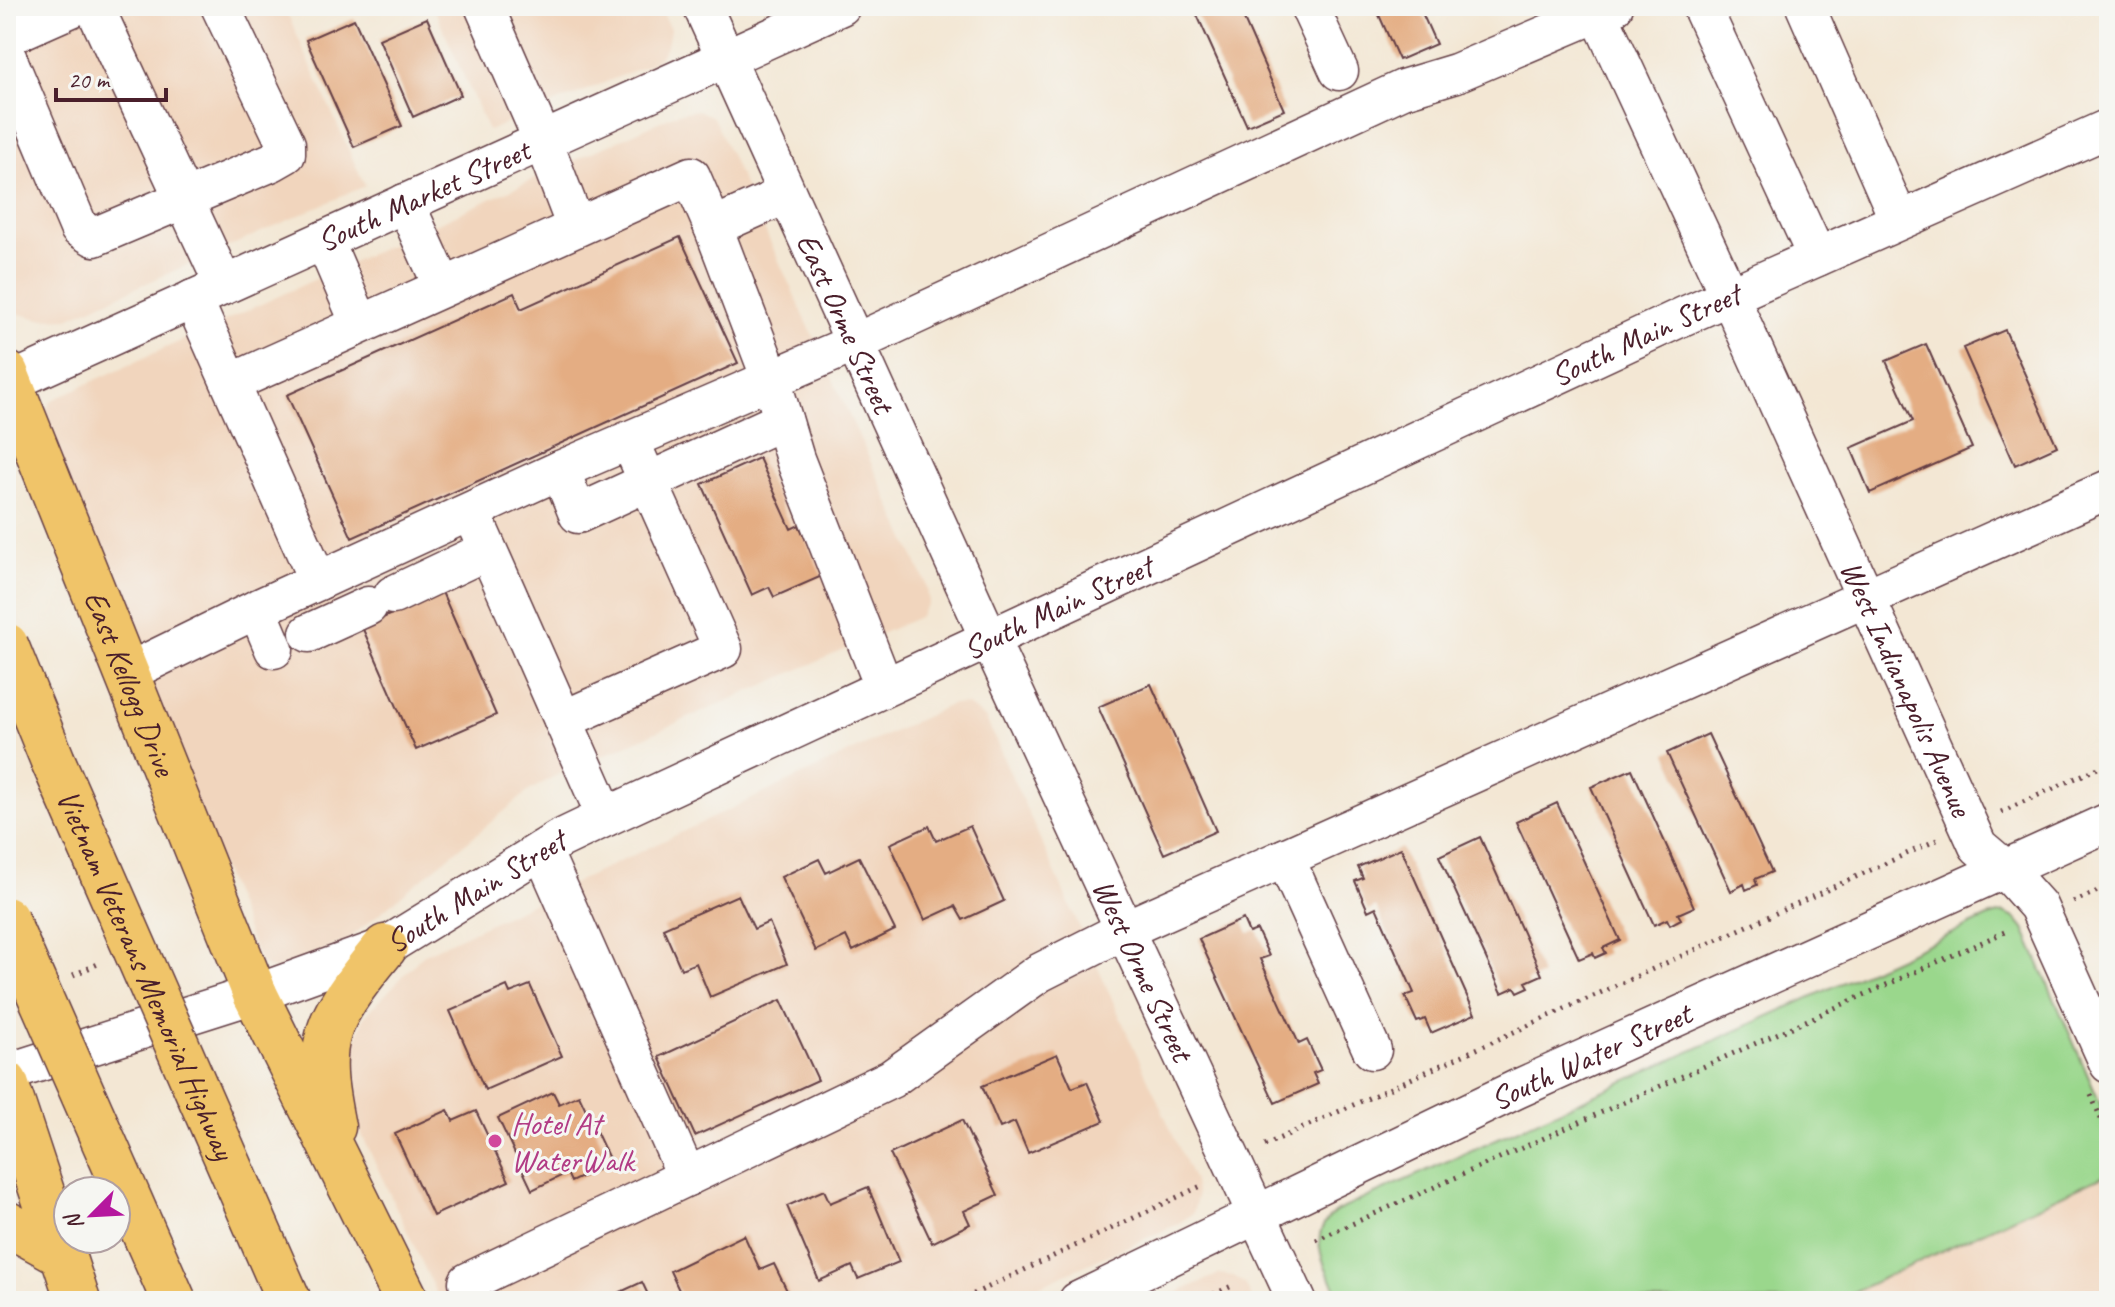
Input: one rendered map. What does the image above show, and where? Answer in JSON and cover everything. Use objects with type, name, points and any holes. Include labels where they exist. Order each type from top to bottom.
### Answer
[{"type":"main road","name":"East Kellogg Drive","points":[[7,380],[255,994],[407,1301]]},
{"type":"main road","name":"Vietnam Veterans Memorial Highway","points":[[6,645],[53,761],[289,1301]]},
{"type":"main road","points":[[6,919],[174,1301]]},
{"type":"main road","points":[[341,1168],[324,1080],[329,1031],[355,984],[385,947]]},
{"type":"main road","points":[[6,1083],[52,1219]]},
{"type":"main road","points":[[6,1223],[52,1248]]},
{"type":"main road","points":[[64,1255],[78,1301]]},
{"type":"street","points":[[6,37],[76,6]]},
{"type":"street","points":[[94,6],[185,200],[231,383],[318,581]]},
{"type":"street","points":[[6,55],[79,228],[86,235],[94,237],[286,154],[286,144],[220,6]]},
{"type":"street","points":[[484,6],[543,141],[576,227]]},
{"type":"street","name":"East Orme Street","points":[[702,6],[989,638]]},
{"type":"street","name":"South Market Street","points":[[7,380],[841,6]]},
{"type":"street","points":[[1309,6],[1339,71]]},
{"type":"street","points":[[1701,6],[1817,257]]},
{"type":"street","points":[[1805,6],[1899,220]]},
{"type":"street","points":[[126,673],[257,609],[560,470],[855,343],[1403,89],[1456,73],[1602,8]]},
{"type":"street","name":"West Indianapolis Avenue","points":[[1602,8],[1978,846],[2005,869],[2038,906],[2109,1064]]},
{"type":"street","name":"South Main Street","points":[[6,1073],[255,994],[385,947],[542,850],[606,817],[1729,295],[2109,128]]},
{"type":"street","points":[[231,383],[691,176],[771,379],[795,459],[884,687]]},
{"type":"street","points":[[713,227],[787,194]]},
{"type":"street","points":[[405,203],[443,287]]},
{"type":"street","points":[[324,240],[360,324]]},
{"type":"street","points":[[560,470],[578,514],[783,420]]},
{"type":"street","points":[[563,720],[723,649],[630,441]]},
{"type":"street","points":[[468,1282],[891,1079],[1039,973],[1126,929],[2109,489]]},
{"type":"street","points":[[471,512],[606,817]]},
{"type":"street","points":[[317,630],[388,592],[486,551]]},
{"type":"street","points":[[257,609],[274,649]]},
{"type":"street","name":"West Orme Street","points":[[989,638],[1297,1301]]},
{"type":"street","name":"South Water Street","points":[[1078,1301],[1517,1089],[2109,822]]},
{"type":"street","points":[[542,850],[687,1177]]},
{"type":"street","points":[[1285,858],[1372,1050]]},
{"type":"path","points":[[959,1301],[1192,1192],[1271,1141],[2109,763]]},
{"type":"path","points":[[1316,1240],[2109,886]]},
{"type":"path","points":[[60,981],[101,962]]},
{"type":"path","points":[[1199,1301],[1234,1285]]},
{"type":"shaded area","points":[[6,6],[284,6],[365,186],[68,318],[40,319],[12,312],[6,305]]},
{"type":"shaded area","points":[[433,6],[660,6],[670,29],[667,45],[660,57],[647,65],[488,131]]},
{"type":"shaded area","points":[[698,110],[713,117],[926,583],[929,602],[919,617],[553,777],[529,791],[347,940],[274,970],[260,963],[47,428],[46,411],[52,400],[678,113]]},
{"type":"shaded area","points":[[952,704],[967,705],[986,719],[1193,1179],[1197,1197],[1193,1213],[1178,1224],[1005,1301],[440,1301],[348,1105],[345,1067],[364,1017],[423,955]]},
{"type":"shaded area","points":[[2109,1173],[2109,1301],[1834,1301]]},
{"type":"shaded area","points":[[1219,1274],[1234,1276],[1246,1285],[1253,1301],[1159,1301]]},
{"type":"green space","points":[[2003,913],[2015,918],[2024,929],[2109,1124],[2109,1173],[1834,1301],[1342,1301],[1325,1266],[1320,1242],[1321,1231],[1337,1211],[1988,917]]},
{"type":"building","points":[[1193,6],[1238,6],[1284,110],[1247,126]]},
{"type":"building","points":[[1375,6],[1419,6],[1436,44],[1399,60]]},
{"type":"building","points":[[427,18],[461,95],[413,117],[379,39]]},
{"type":"building","points":[[354,19],[402,126],[354,147],[306,40]]},
{"type":"building","points":[[680,237],[738,363],[352,538],[287,395],[514,293],[521,309]]},
{"type":"building","points":[[2005,330],[2057,446],[2015,465],[1963,348]]},
{"type":"building","points":[[1926,344],[1972,448],[1870,493],[1851,448],[1913,421],[1886,361]]},
{"type":"building","points":[[759,458],[791,529],[799,525],[822,576],[774,597],[769,587],[752,595],[702,484]]},
{"type":"building","points":[[442,592],[496,715],[416,750],[362,627]]},
{"type":"building","points":[[1151,684],[1216,831],[1164,854],[1098,707]]},
{"type":"building","points":[[1708,734],[1772,872],[1755,879],[1757,885],[1746,890],[1744,884],[1731,891],[1667,753]]},
{"type":"building","points":[[1632,769],[1694,907],[1678,914],[1681,919],[1670,925],[1667,919],[1654,925],[1591,787]]},
{"type":"building","points":[[1557,803],[1620,940],[1603,948],[1606,953],[1595,958],[1593,953],[1579,959],[1516,822]]},
{"type":"building","points":[[929,826],[936,841],[970,826],[1004,901],[963,920],[955,906],[925,920],[890,844]]},
{"type":"building","points":[[1480,837],[1542,975],[1526,982],[1529,987],[1518,992],[1515,987],[1502,993],[1439,856]]},
{"type":"building","points":[[1401,848],[1475,1014],[1431,1033],[1425,1019],[1417,1022],[1405,996],[1414,993],[1376,907],[1368,911],[1355,881],[1363,878],[1358,867]]},
{"type":"building","points":[[859,857],[895,930],[853,951],[846,936],[816,951],[781,877],[819,859],[826,873]]},
{"type":"building","points":[[738,895],[754,929],[769,922],[787,964],[710,997],[696,963],[681,969],[663,928]]},
{"type":"building","points":[[1243,919],[1249,933],[1257,930],[1269,956],[1260,959],[1299,1044],[1307,1040],[1321,1070],[1313,1073],[1318,1084],[1275,1103],[1199,939]]},
{"type":"building","points":[[530,985],[562,1056],[485,1090],[450,1011],[507,986],[510,993]]},
{"type":"building","points":[[781,1000],[818,1080],[695,1136],[659,1057]]},
{"type":"building","points":[[1057,1054],[1072,1088],[1087,1082],[1104,1121],[1028,1153],[1015,1122],[1000,1128],[982,1086]]},
{"type":"building","points":[[553,1092],[559,1104],[579,1095],[611,1163],[571,1182],[567,1173],[532,1190],[498,1118]]},
{"type":"building","points":[[448,1110],[453,1121],[476,1111],[509,1181],[433,1216],[395,1134]]},
{"type":"building","points":[[962,1120],[998,1195],[964,1211],[970,1224],[932,1243],[890,1154]]},
{"type":"building","points":[[868,1187],[899,1262],[858,1279],[852,1266],[819,1281],[787,1206],[824,1190],[830,1203]]},
{"type":"building","points":[[744,1235],[760,1270],[774,1264],[792,1301],[684,1301],[670,1271]]},
{"type":"building","points":[[642,1282],[651,1301],[601,1301]]},
{"type":"place","name":"Hotel At WaterWalk","points":[[495,1141]]}]
